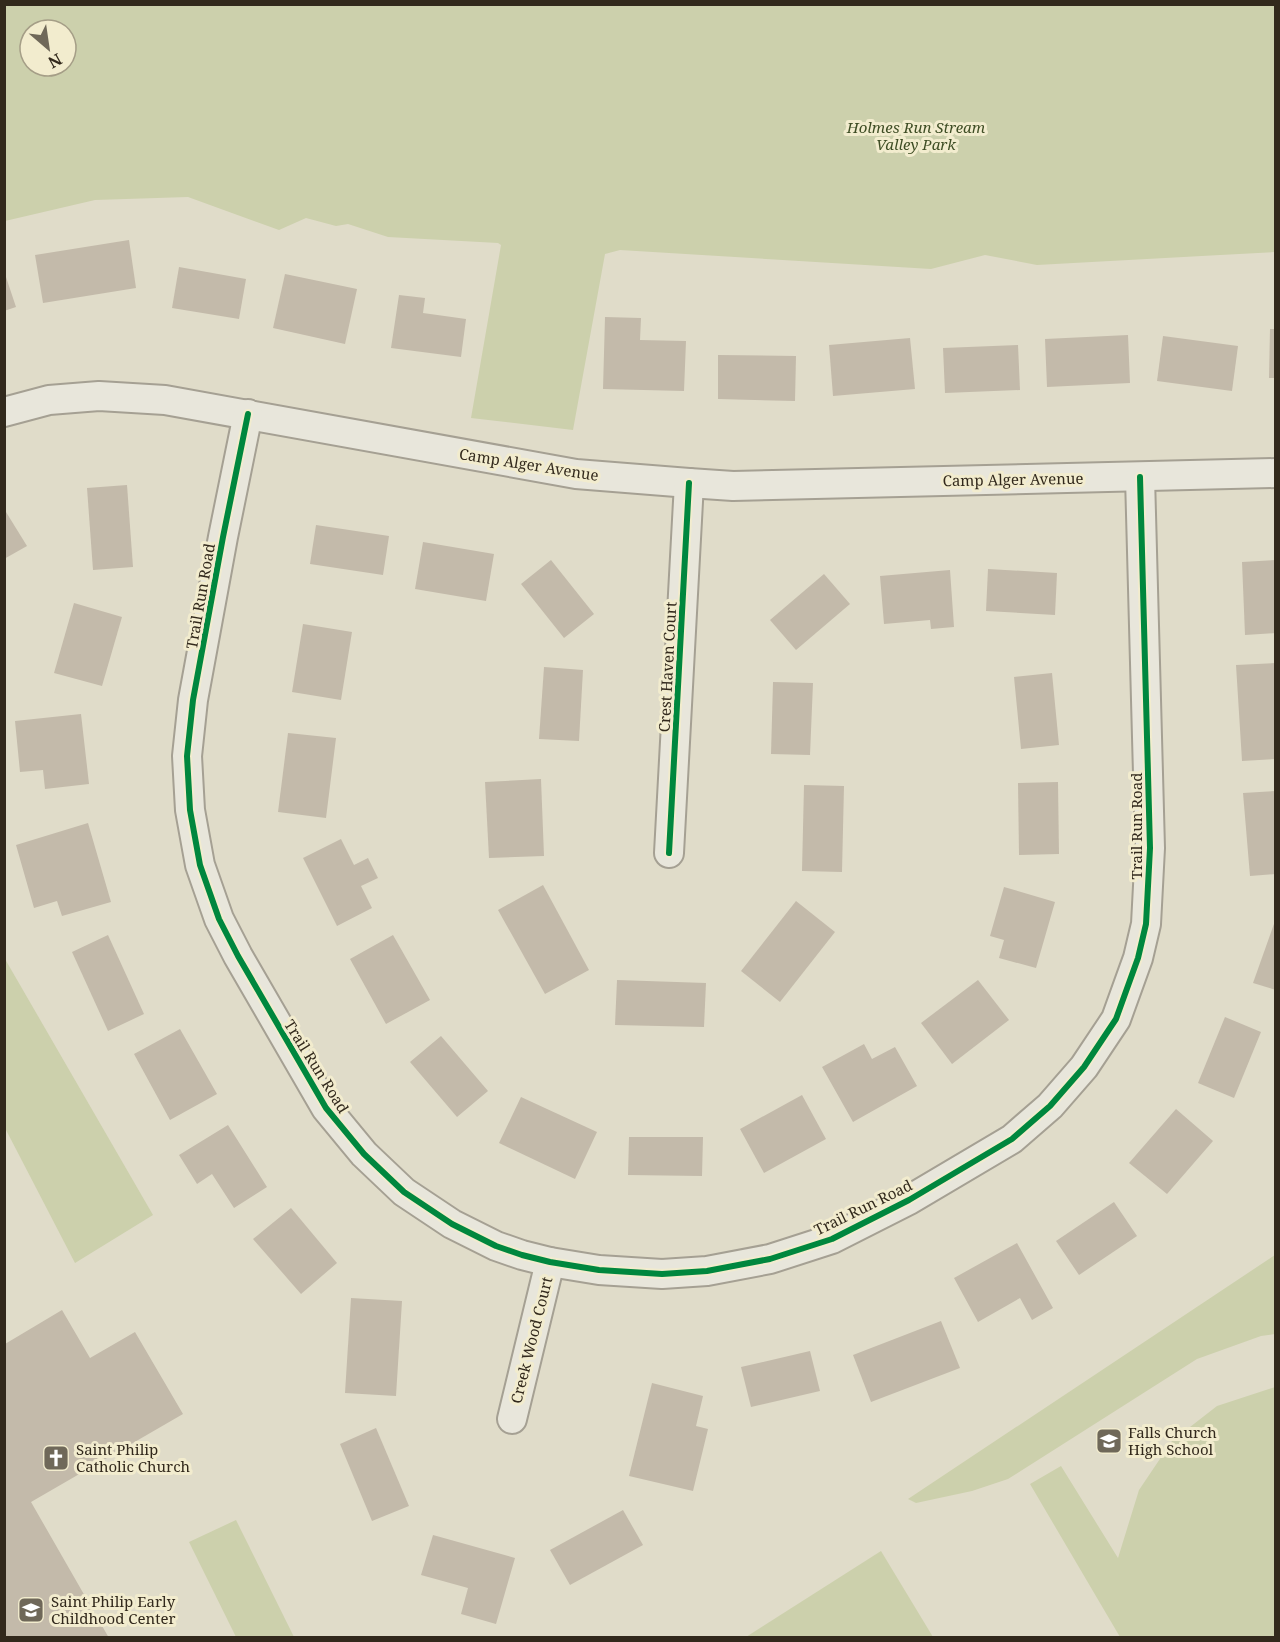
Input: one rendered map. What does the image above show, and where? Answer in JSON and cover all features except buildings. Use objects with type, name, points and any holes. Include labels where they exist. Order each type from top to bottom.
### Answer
[{"type":"street","name":"Camp Alger Avenue","points":[[4,412],[49,400],[99,396],[165,400],[576,474],[733,486],[1275,473]]},
{"type":"street","name":"Trail Run Road","points":[[248,414],[193,700],[187,756],[190,810],[200,865],[219,919],[326,1108],[364,1154],[404,1192],[452,1224],[496,1246],[550,1262],[599,1270],[662,1274],[706,1271],[770,1259],[832,1239],[909,1200],[1012,1139],[1050,1106],[1084,1067],[1116,1019],[1138,958],[1146,924],[1150,848],[1140,477]]},
{"type":"street","name":"Crest Haven Court","points":[[669,853],[689,483]]},
{"type":"street","name":"Creek Wood Court","points":[[512,1419],[550,1262]]},
{"type":"green space","name":"Holmes Run Stream Valley Park","points":[[4,5],[1275,5],[1275,252],[1037,265],[985,255],[931,269],[620,250],[605,254],[573,430],[471,418],[501,245],[498,243],[388,237],[348,224],[336,226],[306,218],[279,230],[188,197],[95,200],[5,221]]},
{"type":"green space","points":[[5,959],[153,1215],[75,1263],[5,1128]]},
{"type":"green space","points":[[1275,1255],[1275,1334],[1261,1336],[1197,1359],[1008,1479],[972,1491],[916,1503],[908,1499]]},
{"type":"green space","points":[[1275,1387],[1275,1637],[1120,1637],[1030,1484],[1061,1466],[1118,1558],[1139,1490],[1172,1441],[1217,1406]]},
{"type":"green space","points":[[236,1520],[294,1637],[236,1637],[189,1542]]},
{"type":"green space","points":[[881,1551],[933,1637],[746,1637]]},
{"type":"cycle path","points":[[248,414],[193,700],[187,756],[190,810],[200,865],[219,919],[326,1108],[364,1154],[404,1192],[452,1224],[496,1246],[550,1262],[599,1270],[662,1274],[707,1271],[770,1259],[832,1239],[909,1200],[1012,1139],[1050,1106],[1084,1067],[1116,1019],[1138,958],[1146,924],[1150,848],[1140,477]]},
{"type":"cycle path","points":[[669,853],[689,483]]},
{"type":"place","name":"Falls Church High School","points":[[1109,1441]]},
{"type":"place","name":"Saint Philip Catholic Church","points":[[56,1458]]},
{"type":"place","name":"Saint Philip Early Childhood Center","points":[[31,1610]]}]
